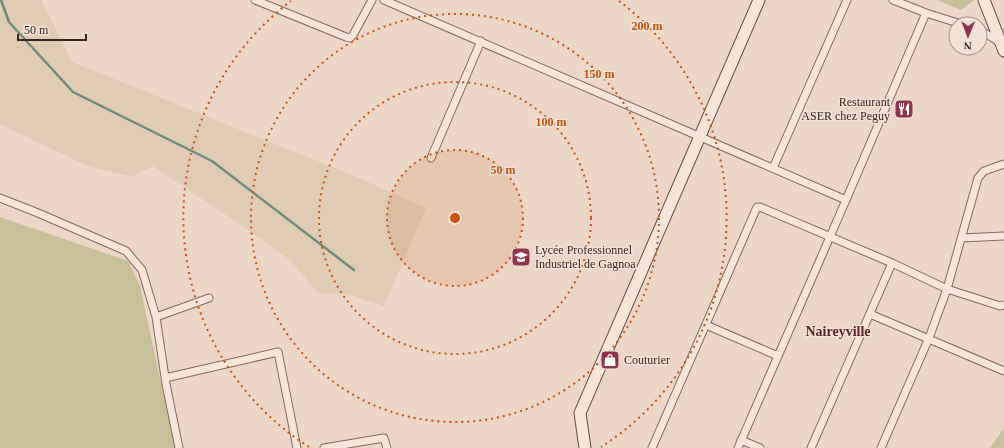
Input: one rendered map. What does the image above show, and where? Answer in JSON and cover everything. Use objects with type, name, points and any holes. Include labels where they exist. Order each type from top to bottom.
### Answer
[{"type":"street","points":[[254,0],[346,38],[350,38],[353,35],[372,0]]},
{"type":"street","points":[[384,0],[846,200]]},
{"type":"street","points":[[585,448],[580,412],[759,0]]},
{"type":"street","points":[[773,168],[847,0]]},
{"type":"street","points":[[893,0],[948,20]]},
{"type":"street","points":[[984,0],[1002,47]]},
{"type":"street","points":[[738,448],[926,13]]},
{"type":"street","points":[[988,35],[1002,47]]},
{"type":"street","points":[[431,158],[481,41]]},
{"type":"street","points":[[881,448],[929,338],[947,289],[978,178],[984,171],[1004,164]]},
{"type":"street","points":[[0,198],[126,251],[142,270],[156,317],[165,378],[179,448]]},
{"type":"street","points":[[652,448],[757,207],[830,237],[947,289],[1000,306],[1004,305]]},
{"type":"street","points":[[961,238],[1004,236]]},
{"type":"street","points":[[811,448],[892,264]]},
{"type":"street","points":[[156,317],[209,298]]},
{"type":"street","points":[[870,314],[1004,371]]},
{"type":"street","points":[[706,325],[778,356]]},
{"type":"street","points":[[165,378],[278,352],[297,448]]},
{"type":"street","points":[[324,448],[384,438],[387,448]]},
{"type":"street","points":[[741,440],[760,448]]},
{"type":"shaded area","points":[[0,0],[41,0],[72,62],[350,174],[426,208],[384,306],[351,295],[318,293],[290,260],[240,224],[153,166],[132,177],[87,166],[0,124]]},
{"type":"shaded area","points":[[937,0],[974,0],[961,10]]},
{"type":"shaded area","points":[[0,217],[128,261],[140,286],[175,448],[0,448]]},
{"type":"shaded area","points":[[1004,428],[1004,448],[990,448]]},
{"type":"waterway","points":[[1,0],[9,22],[73,92],[212,161],[354,270]]},
{"type":"place","name":"Restaurant ASER chez Peguy","points":[[904,109]]},
{"type":"place","name":"Lycée Professionnel Industriel de Gagnoa","points":[[521,257]]},
{"type":"place","name":"Couturier","points":[[610,360]]},
{"type":"district","name":"Naireyville","points":[[838,331]]}]
